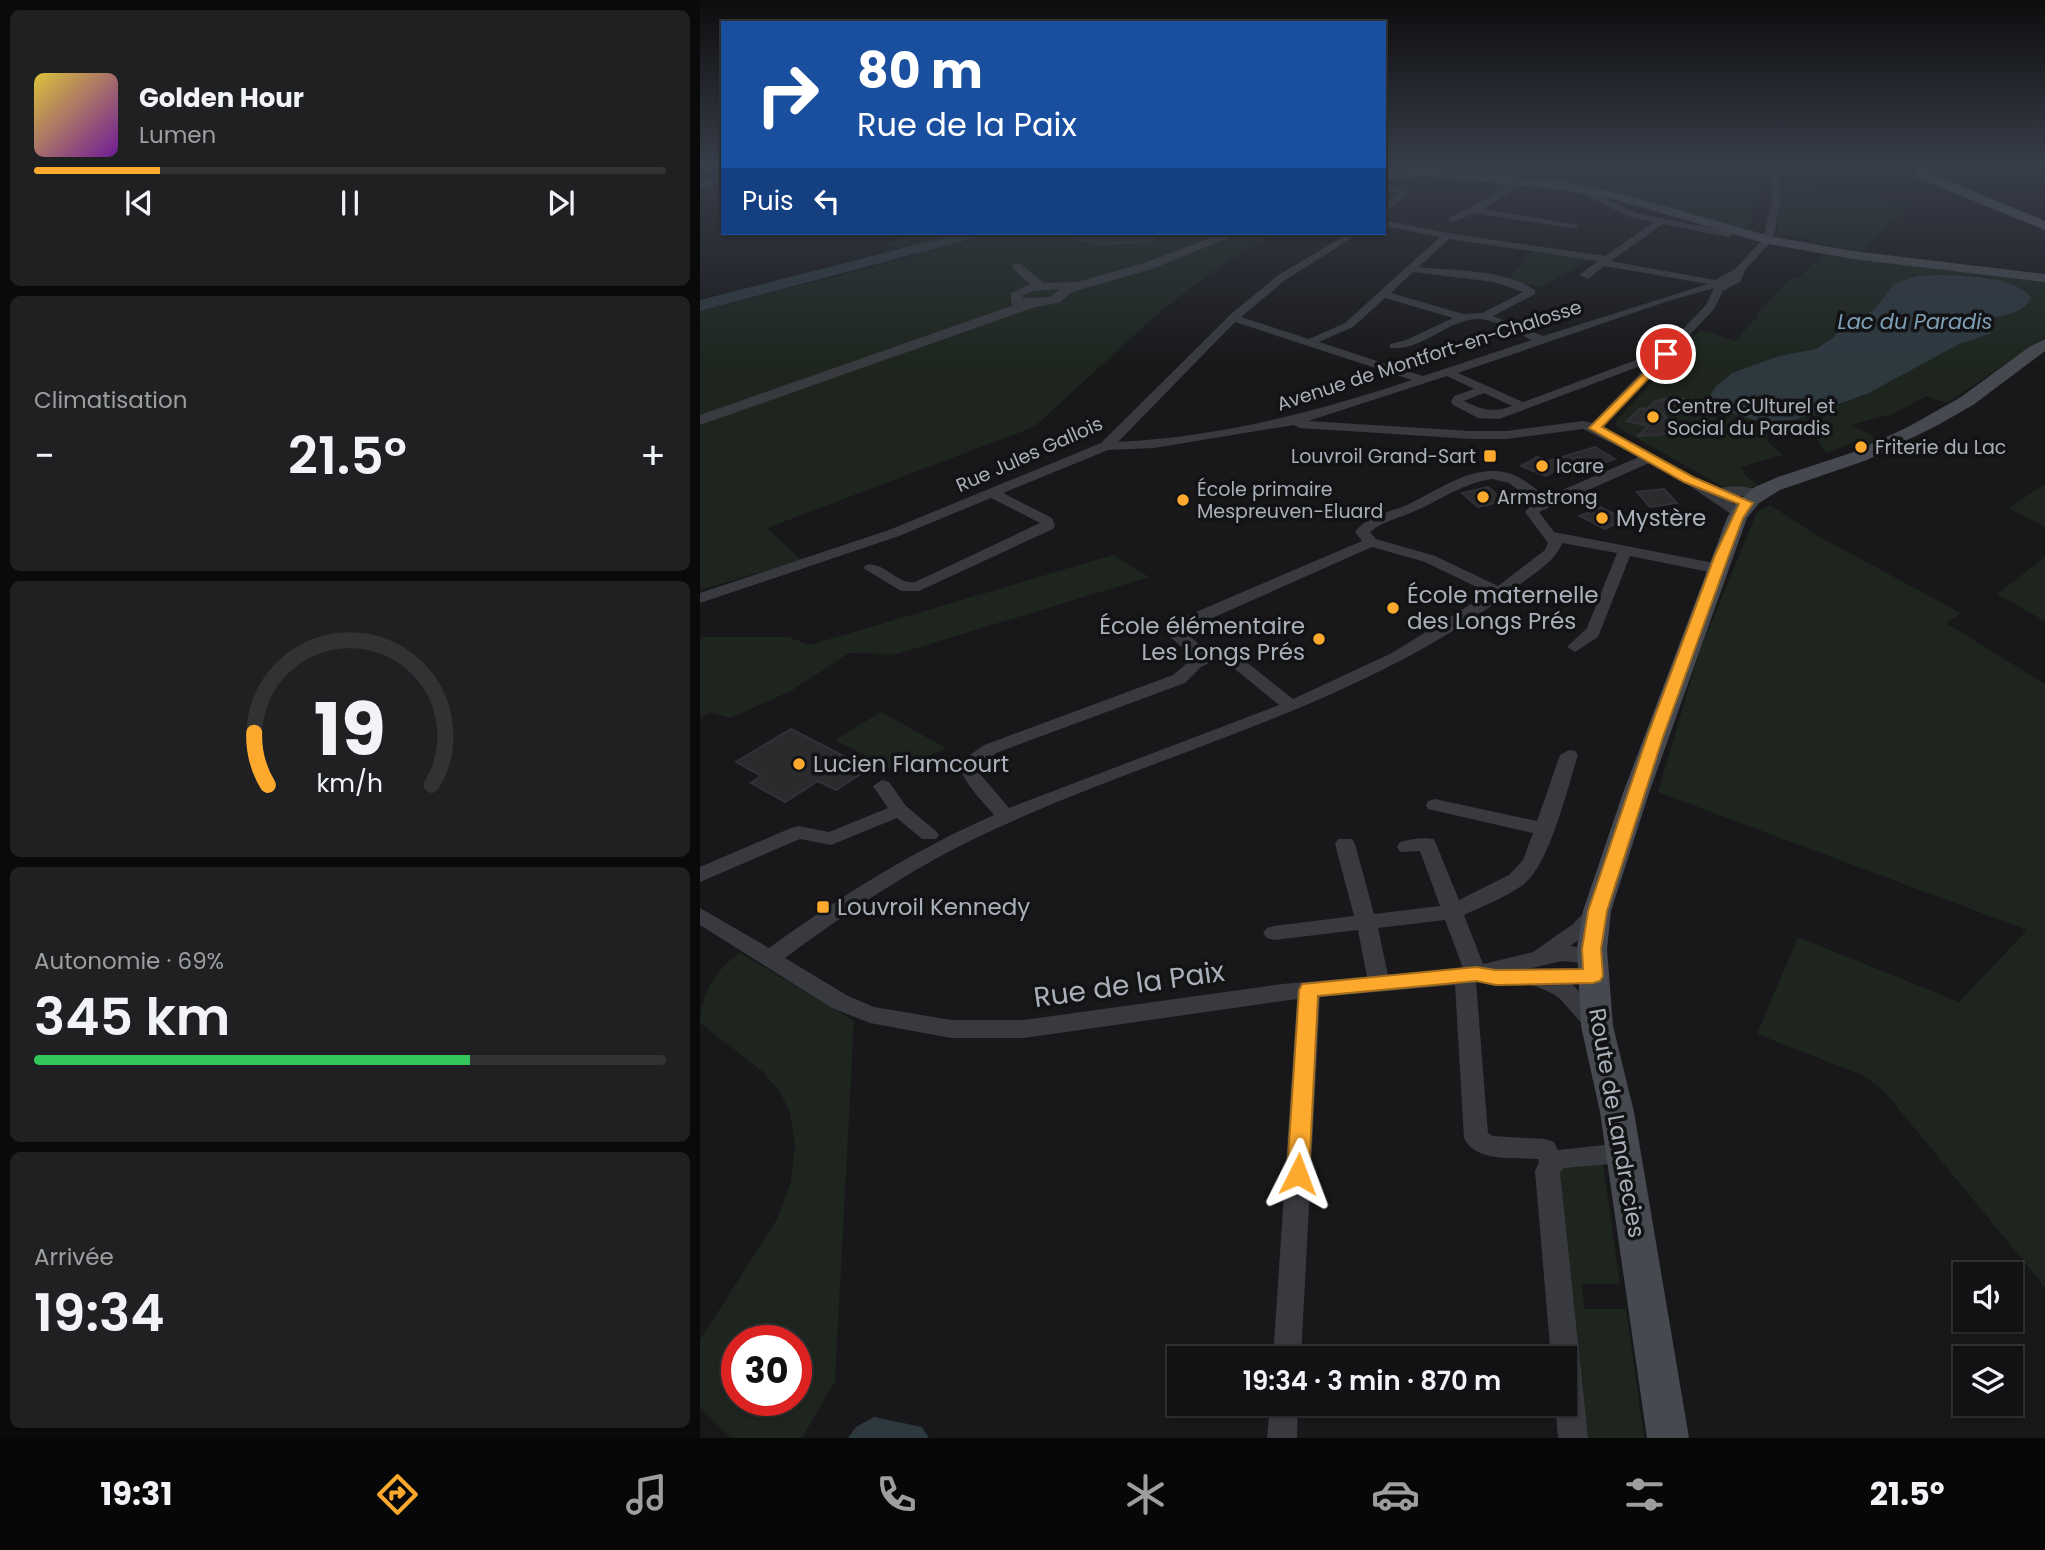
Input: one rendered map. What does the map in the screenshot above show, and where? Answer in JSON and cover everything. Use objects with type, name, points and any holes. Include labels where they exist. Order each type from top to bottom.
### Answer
[{"type":"main road","points":[[1739,232],[1853,255],[2045,278]]},
{"type":"main road","points":[[1748,503],[1895,442],[1966,401],[2044,347]]},
{"type":"main road","name":"Route de Landrecies","points":[[1668,1438],[1623,1153],[1598,1026],[1593,966],[1597,911],[1655,737],[1719,569],[1748,503]]},
{"type":"street","points":[[1429,232],[1606,260],[1694,292],[1717,297]]},
{"type":"street","points":[[1588,276],[1584,275],[1646,232]]},
{"type":"street","points":[[1716,232],[1728,234]]},
{"type":"street","points":[[1694,292],[1724,281],[1739,271],[1768,240],[1770,232]]},
{"type":"street","points":[[1001,314],[1021,295],[1103,279],[1148,266],[1229,235]]},
{"type":"street","name":"Rue Jules Gallois","points":[[700,598],[867,543],[1106,446],[1233,318],[1281,278],[1352,235]]},
{"type":"street","points":[[1309,343],[1349,325],[1447,236]]},
{"type":"street","points":[[700,420],[1033,303],[1054,300],[1052,289],[1019,269],[1021,295]]},
{"type":"street","points":[[1412,269],[1493,279],[1531,290],[1484,316]]},
{"type":"street","points":[[1595,428],[1706,311],[1717,297],[1718,289],[1724,281]]},
{"type":"street","points":[[1694,292],[1706,311]]},
{"type":"street","name":"Avenue de Montfort-en-Chalosse","points":[[1106,446],[1154,444],[1282,424],[1694,292]]},
{"type":"street","points":[[1384,294],[1463,317],[1484,316],[1542,340]]},
{"type":"street","points":[[1021,295],[1033,303]]},
{"type":"street","points":[[1394,346],[1409,342],[1463,317]]},
{"type":"street","points":[[1233,318],[1423,380]]},
{"type":"street","points":[[1483,389],[1458,399],[1457,402],[1482,415],[1491,416],[1648,359],[1663,357]]},
{"type":"street","points":[[1447,372],[1522,406]]},
{"type":"street","points":[[1282,424],[1471,435],[1507,435],[1583,425],[1595,428],[1723,500],[1748,503]]},
{"type":"street","points":[[770,958],[871,887],[947,845],[1006,817],[1290,705],[1395,658],[1478,608],[1551,552],[1555,543],[1532,512],[1535,507],[1649,458]]},
{"type":"street","points":[[1499,592],[1430,559],[1371,542],[1362,533],[1375,521],[1408,509],[1447,488],[1498,475],[1511,479],[1544,503]]},
{"type":"street","points":[[1689,479],[1748,503]]},
{"type":"street","points":[[871,568],[906,588],[919,586],[1048,527],[1048,521],[992,493]]},
{"type":"street","points":[[1550,536],[1719,569]]},
{"type":"street","points":[[1205,657],[1175,634],[1174,627],[1371,542]]},
{"type":"street","points":[[1575,647],[1590,637],[1595,628],[1625,551]]},
{"type":"street","points":[[1006,817],[971,775],[970,765],[978,757],[990,749],[1179,679],[1192,663],[1205,657],[1228,656],[1290,705]]},
{"type":"street","points":[[1274,933],[1453,912],[1516,880],[1532,863],[1569,755]]},
{"type":"street","points":[[882,786],[898,810],[929,835]]},
{"type":"street","points":[[1435,805],[1545,829]]},
{"type":"street","points":[[700,875],[798,832],[831,839],[898,810]]},
{"type":"street","points":[[1345,844],[1367,922],[1379,984]]},
{"type":"street","points":[[1407,847],[1427,844],[1453,912],[1471,975],[1476,1138],[1488,1146],[1545,1149],[1552,1162]]},
{"type":"street","points":[[1597,911],[1580,929],[1530,968],[1563,989],[1598,1026]]},
{"type":"street","name":"Rue de la Paix","points":[[700,915],[841,1002],[870,1015],[951,1029],[1024,1029],[1309,990],[1471,975],[1496,978],[1530,968],[1593,966]]},
{"type":"street","points":[[1288,1346],[1309,990]]},
{"type":"street","points":[[1573,1438],[1547,1171],[1552,1162],[1563,1157],[1623,1153]]},
{"type":"street","points":[[1282,1438],[1283,1416]]},
{"type":"shaded area","points":[[1777,232],[1882,232],[1861,252]]},
{"type":"shaded area","points":[[911,235],[1274,235],[1219,267],[1163,309],[1034,427],[767,528],[801,560],[700,590],[700,311],[919,255],[882,243]]},
{"type":"shaded area","points":[[1534,249],[1594,258],[1540,287],[1507,280]]},
{"type":"shaded area","points":[[1823,255],[2045,281],[2045,337],[1947,403],[1926,396],[1893,414],[1851,425],[1883,441],[1871,446],[1859,441],[1826,453],[1812,432],[1787,434],[1771,430],[1767,433],[1767,441],[1783,455],[1741,467],[1746,476],[1759,486],[1729,490],[1617,427],[1615,422],[1700,330],[1735,341],[1793,277],[1798,278]]},
{"type":"shaded area","points":[[2045,484],[2045,527],[2009,508]]},
{"type":"shaded area","points":[[1770,505],[1816,535],[1961,613],[1946,623],[2045,684],[2045,1287],[1883,1090],[1862,1075],[1757,1034],[1798,937],[1959,1002],[2027,930],[1658,792],[1699,653],[1757,512]]},
{"type":"shaded area","points":[[1113,555],[1149,577],[897,654],[849,653],[791,691],[730,718],[711,713],[700,718],[700,637],[788,637],[810,645]]},
{"type":"shaded area","points":[[2045,557],[2045,621],[1997,594]]},
{"type":"shaded area","points":[[881,712],[946,748],[896,771],[835,740]]},
{"type":"shaded area","points":[[740,953],[854,1021],[835,1381],[802,1438],[731,1438],[700,1407],[700,1340],[777,1219],[791,1182],[795,1145],[790,1113],[780,1092],[763,1072],[700,1023],[706,993],[724,966]]},
{"type":"shaded area","points":[[1603,1163],[1620,1284],[1581,1284],[1585,1309],[1626,1309],[1644,1438],[1588,1438],[1557,1171],[1561,1164]]},
{"type":"water","points":[[954,235],[985,235],[700,311],[700,300]]},
{"type":"water","name":"Lac du Paradis","points":[[1939,275],[2002,281],[2024,291],[2031,298],[2025,306],[2008,314],[1957,322],[1979,325],[1992,333],[1959,344],[1869,393],[1797,419],[1773,423],[1754,420],[1712,406],[1711,395],[1715,387],[1732,373],[1779,356],[1816,349],[1834,337],[1841,328],[1874,310],[1894,284],[1917,276]]},
{"type":"water","points":[[874,1417],[922,1427],[929,1438],[848,1438],[856,1427]]},
{"type":"building","points":[[1071,235],[1153,235],[1153,241],[1101,244],[1070,238]]},
{"type":"building","name":"Centre CUlturel et Social du Paradis","points":[[1684,399],[1663,413],[1674,430],[1660,435],[1638,436],[1648,426],[1627,421],[1641,408],[1646,410],[1654,402]]},
{"type":"building","points":[[1595,447],[1615,459],[1593,466],[1578,457],[1546,476],[1521,466],[1537,457],[1549,461]]},
{"type":"building","name":"Armstrong","points":[[1488,487],[1504,501],[1478,507],[1462,493]]},
{"type":"building","points":[[1664,489],[1677,503],[1650,507],[1637,492]]},
{"type":"building","name":"Mystère","points":[[1600,507],[1625,519],[1605,529],[1580,516]]},
{"type":"building","name":"Lucien Flamcourt","points":[[791,729],[868,769],[836,790],[818,781],[785,802],[751,783],[761,776],[736,762]]},
{"type":"place","name":"Centre CUlturel et Social du Paradis","points":[[1653,417]]},
{"type":"place","name":"Friterie du Lac","points":[[1861,447]]},
{"type":"place","name":"Louvroil Grand-Sart","points":[[1490,456]]},
{"type":"place","name":"Icare","points":[[1542,466]]},
{"type":"place","name":"Armstrong","points":[[1483,497]]},
{"type":"place","name":"École primaire Mespreuven-Eluard","points":[[1183,500]]},
{"type":"place","name":"Mystère","points":[[1602,518]]},
{"type":"place","name":"École maternelle des Longs Prés","points":[[1393,608]]},
{"type":"place","name":"École élémentaire Les Longs Prés","points":[[1319,639]]},
{"type":"place","name":"Lucien Flamcourt","points":[[799,764]]},
{"type":"place","name":"Louvroil Kennedy","points":[[823,907]]},
{"type":"route","points":[[1298,1174],[1309,990],[1416,982],[1476,974],[1496,978],[1593,976],[1592,949],[1597,911],[1655,737],[1722,555],[1739,513],[1746,503],[1689,479],[1595,428],[1666,354]]}]
